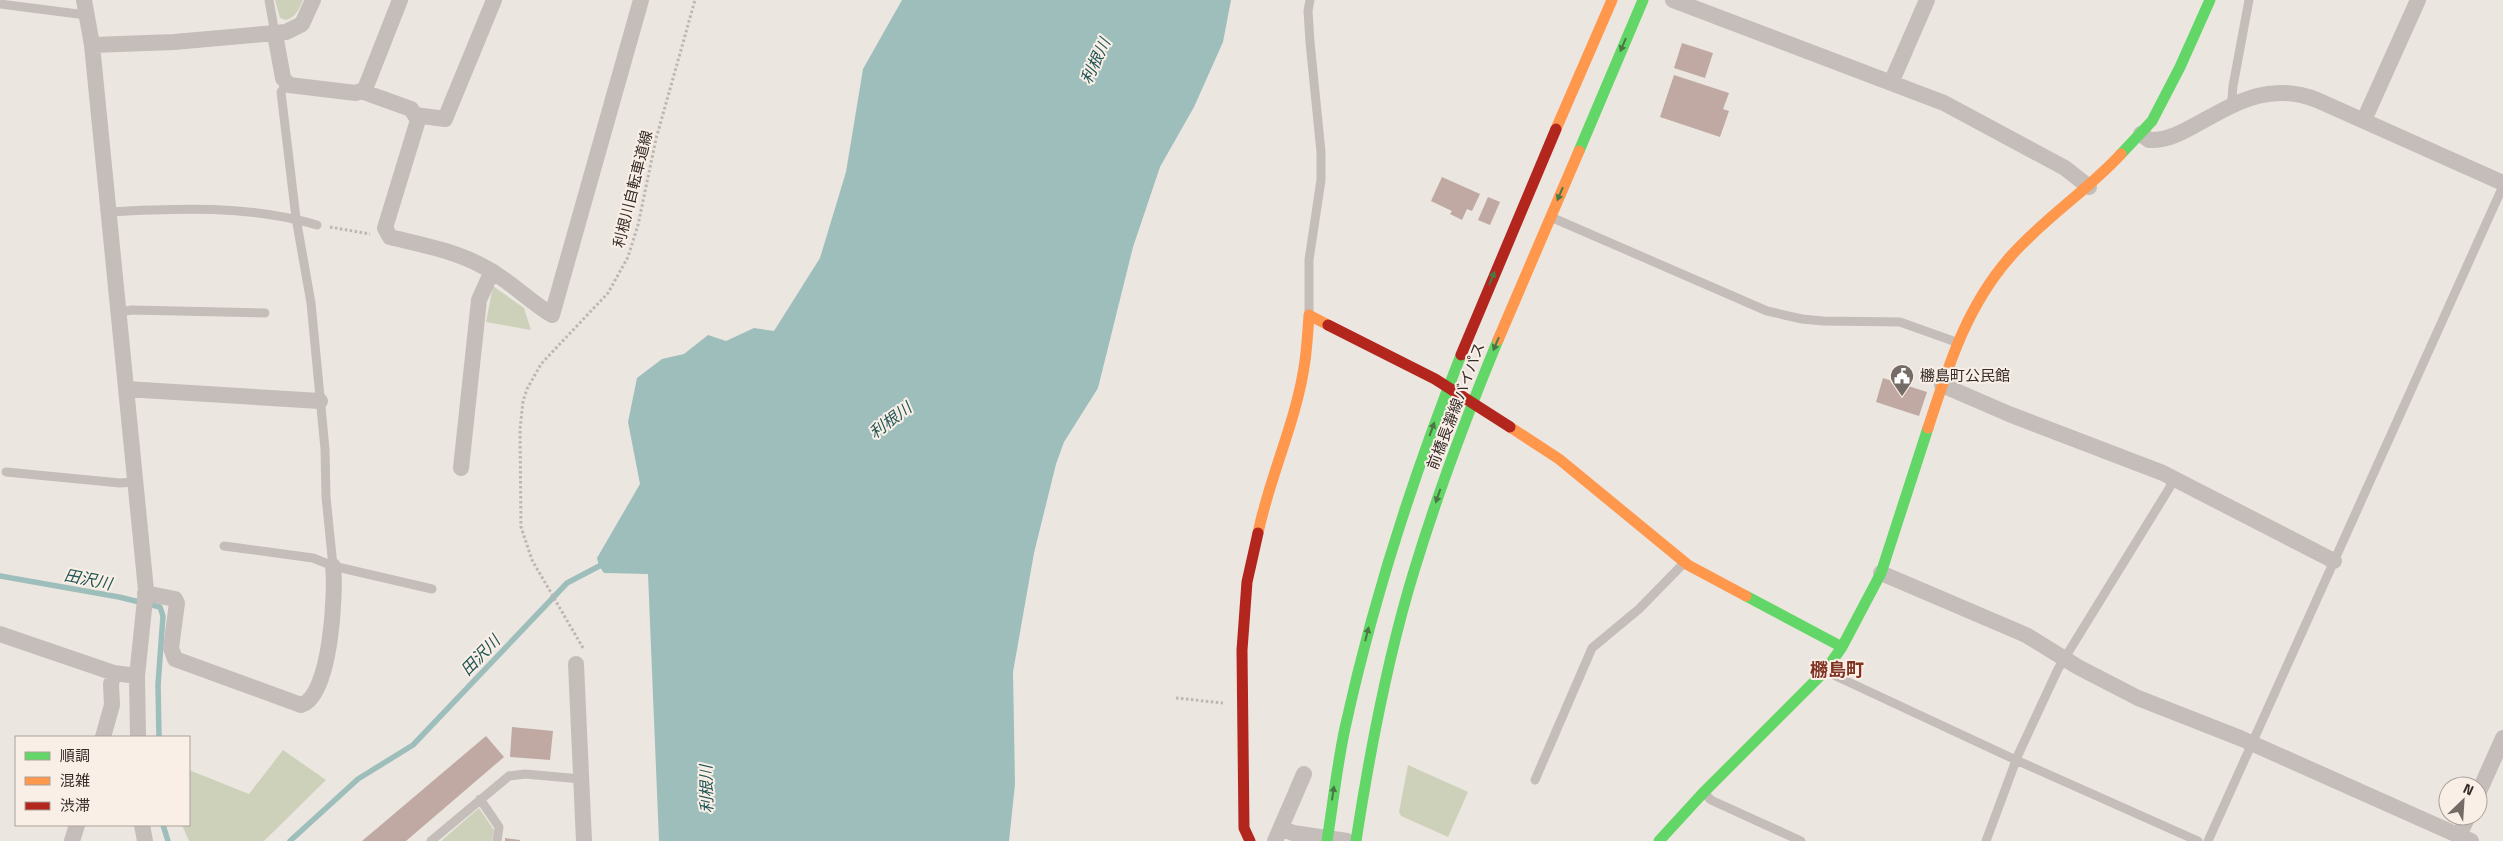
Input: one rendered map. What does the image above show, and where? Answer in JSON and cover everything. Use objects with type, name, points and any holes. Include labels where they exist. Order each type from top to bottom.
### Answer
[{"type":"street","points":[[92,45],[174,42],[286,32],[302,24],[313,0]]},
{"type":"street","points":[[361,91],[368,84],[400,0]]},
{"type":"street","points":[[415,115],[445,119],[494,0]]},
{"type":"street","points":[[275,34],[283,78],[286,83],[294,88],[361,91],[411,109],[418,120],[385,228],[390,237],[460,254],[492,271],[537,306],[552,315],[641,0]]},
{"type":"street","name":"前橋長瀞線バイパス","points":[[1327,839],[1335,783],[1361,659],[1377,596],[1406,501],[1447,387],[1612,0]]},
{"type":"street","name":"前橋長瀞線バイパス","points":[[1356,841],[1364,785],[1388,673],[1407,597],[1437,498],[1472,404],[1642,0]]},
{"type":"street","points":[[1673,0],[1891,82],[1961,111],[2064,168],[2089,187]]},
{"type":"street","points":[[1891,82],[1926,0]]},
{"type":"street","points":[[1659,841],[1703,793],[1825,670],[1842,647],[1855,626],[1881,573],[1956,343],[1972,309],[1997,271],[2040,227],[2089,187],[2152,121],[2168,92],[2210,0]]},
{"type":"street","points":[[2364,120],[2418,0]]},
{"type":"street","points":[[85,8],[92,45],[146,592],[138,676],[138,736]]},
{"type":"street","points":[[2141,134],[2149,140],[2166,139],[2188,130],[2235,103],[2265,94],[2292,92],[2364,120],[2503,182]]},
{"type":"street","points":[[461,468],[479,300],[492,271]]},
{"type":"street","points":[[1250,841],[1244,828],[1241,704],[1242,650],[1251,559],[1263,506],[1297,396],[1305,362],[1309,315],[1332,325],[1447,387],[1567,465],[1684,563],[1842,647]]},
{"type":"street","points":[[1942,384],[2009,414],[2172,477],[2334,561]]},
{"type":"street","points":[[126,389],[320,401]]},
{"type":"street","points":[[146,592],[168,596],[175,599],[177,603],[171,648],[175,659],[301,705],[309,700],[318,686],[330,639],[336,596],[333,566]]},
{"type":"street","points":[[1881,573],[2003,624],[2138,698],[2252,743],[2465,838]]},
{"type":"street","points":[[0,634],[114,673],[138,676]]},
{"type":"street","points":[[576,664],[584,841]]},
{"type":"street","points":[[103,736],[112,705],[111,684],[114,673]]},
{"type":"street","points":[[2486,776],[2503,738]]},
{"type":"street","points":[[1278,835],[1304,774]]},
{"type":"street","points":[[72,841],[77,826]]},
{"type":"street","points":[[142,826],[145,841]]},
{"type":"street","points":[[1278,835],[1293,833],[1347,841]]},
{"type":"lane","points":[[269,0],[275,34]]},
{"type":"lane","points":[[1309,315],[1309,260],[1321,180],[1321,152],[1310,42],[1310,0]]},
{"type":"lane","points":[[2235,103],[2232,98],[2233,86],[2249,0]]},
{"type":"lane","points":[[0,4],[85,8]]},
{"type":"lane","points":[[286,83],[281,92],[296,218],[311,304],[333,566]]},
{"type":"lane","points":[[2208,841],[2503,186]]},
{"type":"lane","points":[[108,212],[228,210],[296,218],[317,225]]},
{"type":"lane","points":[[1550,217],[1767,311],[1823,321],[1900,322],[1956,343]]},
{"type":"lane","points":[[119,312],[132,310],[265,313]]},
{"type":"lane","points":[[6,472],[120,484],[135,482]]},
{"type":"lane","points":[[1986,841],[2016,760],[2064,657],[2170,487],[2172,477]]},
{"type":"lane","points":[[224,546],[313,558],[333,566],[432,589]]},
{"type":"lane","points":[[1535,780],[1592,648],[1639,609],[1684,563]]},
{"type":"lane","points":[[1825,670],[2016,760],[2198,841]]},
{"type":"lane","points":[[431,841],[509,776],[526,774],[581,779]]},
{"type":"lane","points":[[1703,793],[1711,800],[1801,841]]},
{"type":"lane","points":[[480,799],[499,827],[497,841]]},
{"type":"path","name":"利根川自転車道線","points":[[574,632],[532,560],[521,527],[520,416],[526,389],[549,354],[608,293],[628,257],[638,225],[656,139],[695,0]]},
{"type":"path","points":[[317,225],[390,237]]},
{"type":"path","points":[[1176,698],[1241,704]]},
{"type":"green space","points":[[275,0],[303,0],[295,15],[286,20],[280,18]]},
{"type":"green space","points":[[493,286],[524,308],[531,330],[486,322]]},
{"type":"green space","points":[[283,750],[326,780],[264,841],[189,841],[182,826],[190,826],[190,770],[249,794]]},
{"type":"green space","points":[[1408,765],[1468,792],[1448,837],[1401,816],[1399,812]]},
{"type":"green space","points":[[479,808],[494,830],[492,841],[441,841]]},
{"type":"water","name":"利根川","points":[[902,0],[1231,0],[1223,42],[1194,107],[1160,167],[1133,247],[1098,388],[1064,442],[1056,464],[1034,553],[1013,672],[1015,784],[1009,841],[659,841],[648,574],[604,573],[599,566],[597,558],[640,484],[628,422],[637,378],[662,359],[684,354],[708,335],[726,341],[754,328],[774,331],[820,258],[846,172],[863,69]]},
{"type":"building","points":[[1682,43],[1713,53],[1705,78],[1674,68]]},
{"type":"building","points":[[1674,75],[1729,93],[1723,109],[1729,111],[1720,137],[1660,117]]},
{"type":"building","points":[[1442,177],[1480,194],[1472,211],[1467,209],[1462,220],[1450,214],[1452,211],[1431,201]]},
{"type":"building","points":[[1488,197],[1500,202],[1490,225],[1478,220]]},
{"type":"building","name":"橳島町公民館","points":[[1883,378],[1927,392],[1919,416],[1876,402]]},
{"type":"building","points":[[512,727],[553,731],[550,760],[510,757]]},
{"type":"building","points":[[486,736],[504,757],[406,841],[362,841]]},
{"type":"building","points":[[505,838],[520,840],[520,841],[505,841]]},
{"type":"waterway","name":"田沢川","points":[[290,841],[358,779],[413,745],[567,583],[605,563]]},
{"type":"waterway","name":"田沢川","points":[[0,576],[119,597],[160,607],[163,616],[158,685],[159,736]]},
{"type":"waterway","name":"田沢川","points":[[163,826],[168,841]]},
{"type":"traffic: fast","points":[[1579,151],[1643,0]]},
{"type":"traffic: fast","points":[[2121,154],[2152,121],[2180,67],[2210,0]]},
{"type":"traffic: fast","points":[[1356,841],[1380,705],[1404,604],[1443,483],[1498,340]]},
{"type":"traffic: fast","points":[[1327,841],[1342,742],[1368,633],[1411,492],[1461,355]]},
{"type":"traffic: fast","points":[[1659,841],[1703,793],[1825,671],[1842,647],[1881,573],[1928,428]]},
{"type":"traffic: fast","points":[[1746,596],[1842,647]]},
{"type":"traffic: slow","points":[[1556,129],[1612,0]]},
{"type":"traffic: slow","points":[[1498,340],[1579,151]]},
{"type":"traffic: slow","points":[[1928,428],[1960,338],[1981,296],[1995,276],[2023,243],[2121,154]]},
{"type":"traffic: slow","points":[[1258,533],[1269,490],[1296,405],[1306,355],[1309,315],[1328,325]]},
{"type":"traffic: slow","points":[[1510,427],[1559,459],[1688,565],[1746,596]]},
{"type":"traffic: jam","points":[[1461,355],[1556,129]]},
{"type":"traffic: jam","points":[[1328,325],[1435,379],[1510,427]]},
{"type":"traffic: jam","points":[[1250,841],[1244,828],[1242,650],[1247,582],[1258,533]]},
{"type":"place","name":"橳島町公民館","points":[[1902,397]]},
{"type":"district","name":"橳島町","points":[[1837,670]]}]
